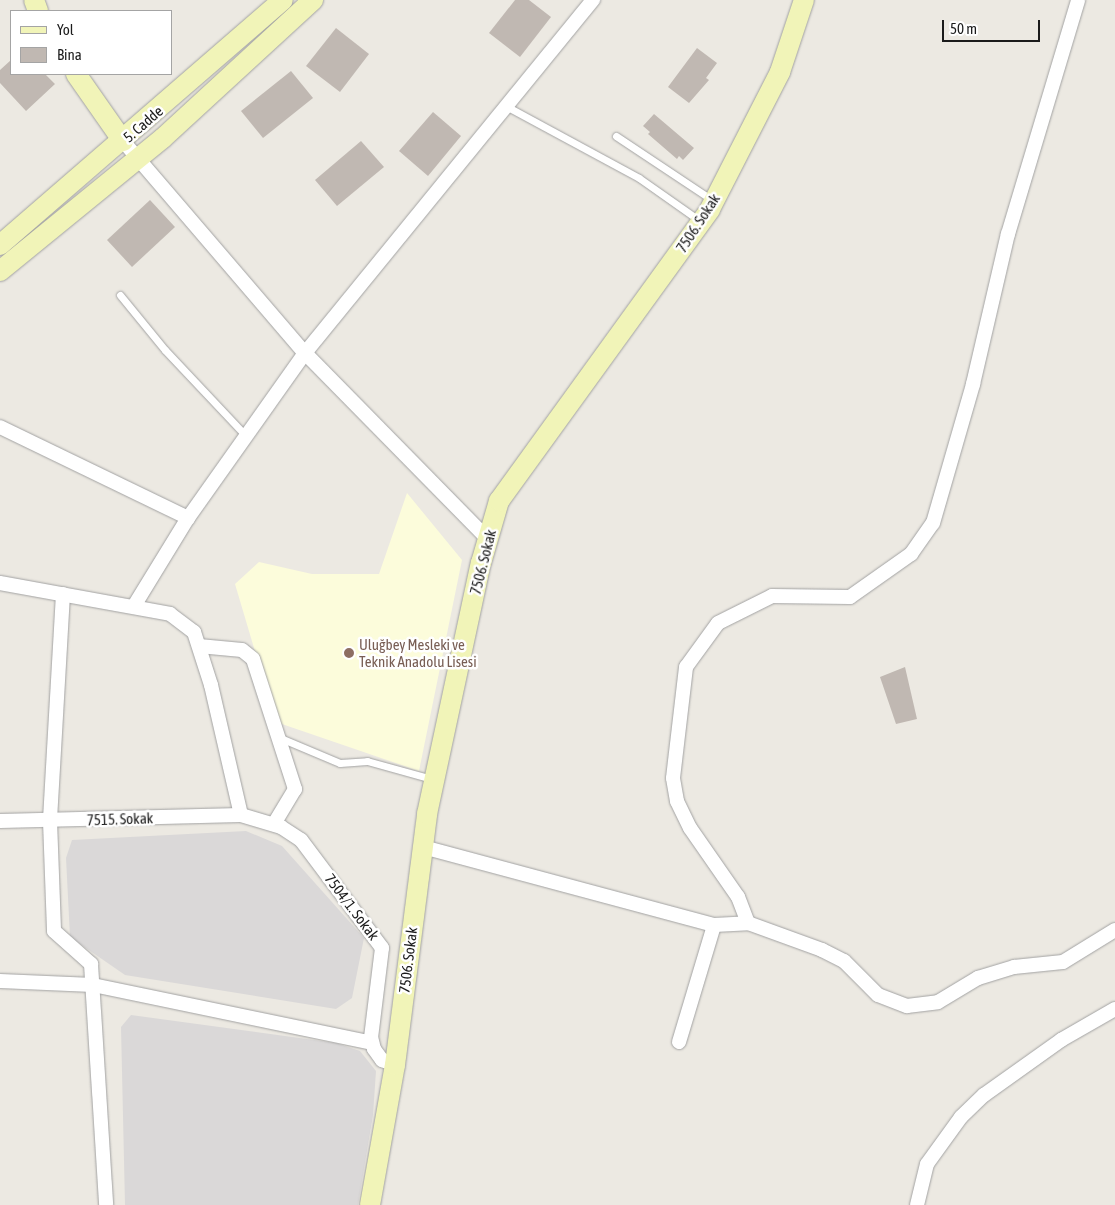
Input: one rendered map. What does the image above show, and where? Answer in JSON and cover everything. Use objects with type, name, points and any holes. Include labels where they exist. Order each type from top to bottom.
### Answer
[{"type":"street","name":"5. Cadde","points":[[0,245],[123,141],[283,0]]},
{"type":"street","points":[[0,271],[163,138],[313,4],[314,0]]},
{"type":"street","points":[[134,606],[188,518],[305,353],[593,0]]},
{"type":"street","name":"7506. Sokak","points":[[370,1205],[395,1065],[423,847],[434,779],[488,539],[499,501],[701,222],[714,201],[780,72],[804,0]]},
{"type":"street","points":[[748,924],[738,897],[690,828],[677,801],[673,778],[686,667],[718,624],[772,596],[789,594],[822,599],[850,597],[911,554],[933,522],[973,384],[1008,234],[1078,0]]},
{"type":"street","points":[[77,75],[123,141],[305,353],[488,539]]},
{"type":"street","points":[[0,427],[188,518]]},
{"type":"street","points":[[0,583],[170,614],[194,632],[241,815]]},
{"type":"street","points":[[63,594],[50,821],[54,931],[91,964],[106,1205]]},
{"type":"street","points":[[199,646],[234,648],[250,655],[294,789],[274,824]]},
{"type":"street","name":"7515. Sokak","points":[[0,821],[241,815]]},
{"type":"street","name":"7504/1. Sokak","points":[[241,815],[274,824],[301,840],[382,948],[372,1043]]},
{"type":"street","points":[[423,847],[714,925],[748,924],[822,950],[844,961],[878,995],[907,1006],[938,1002],[978,978],[1014,967],[1043,966],[1064,962],[1115,930]]},
{"type":"street","points":[[679,1042],[714,925]]},
{"type":"street","points":[[0,981],[93,985],[372,1043],[382,1060],[395,1065]]},
{"type":"street","points":[[917,1205],[927,1164],[961,1116],[984,1095],[1061,1040],[1115,1009]]},
{"type":"lane","points":[[505,106],[640,178],[701,222]]},
{"type":"lane","points":[[616,136],[714,201]]},
{"type":"lane","points":[[120,295],[165,350],[246,436]]},
{"type":"lane","points":[[278,737],[340,763],[367,761],[434,779]]},
{"type":"shaded area","name":"Uluğbey Mesleki ve Teknik Anadolu Lisesi","points":[[407,493],[462,560],[419,771],[276,722],[235,584],[259,562],[312,574],[379,574]]},
{"type":"shaded area","points":[[246,831],[282,846],[364,938],[352,998],[336,1009],[125,975],[70,937],[66,858],[72,840]]},
{"type":"shaded area","points":[[131,1015],[336,1043],[360,1051],[376,1071],[373,1115],[358,1205],[125,1205],[121,1027]]},
{"type":"building","points":[[515,0],[529,0],[551,17],[520,57],[489,33]]},
{"type":"building","points":[[336,28],[369,54],[340,92],[306,66]]},
{"type":"building","points":[[697,48],[717,63],[706,78],[709,80],[689,103],[668,87]]},
{"type":"building","points":[[10,61],[10,75],[46,75],[55,84],[26,111],[0,83],[0,70]]},
{"type":"building","points":[[291,71],[313,98],[263,138],[241,111]]},
{"type":"building","points":[[433,112],[461,136],[428,176],[399,151]]},
{"type":"building","points":[[654,114],[694,148],[683,160],[679,156],[677,159],[648,134],[650,132],[643,126]]},
{"type":"building","points":[[361,141],[384,167],[337,206],[315,180]]},
{"type":"building","points":[[150,200],[175,227],[132,267],[107,240]]},
{"type":"building","points":[[905,667],[917,719],[896,724],[880,677]]},
{"type":"place","name":"Uluğbey Mesleki ve Teknik Anadolu Lisesi","points":[[349,653]]}]
